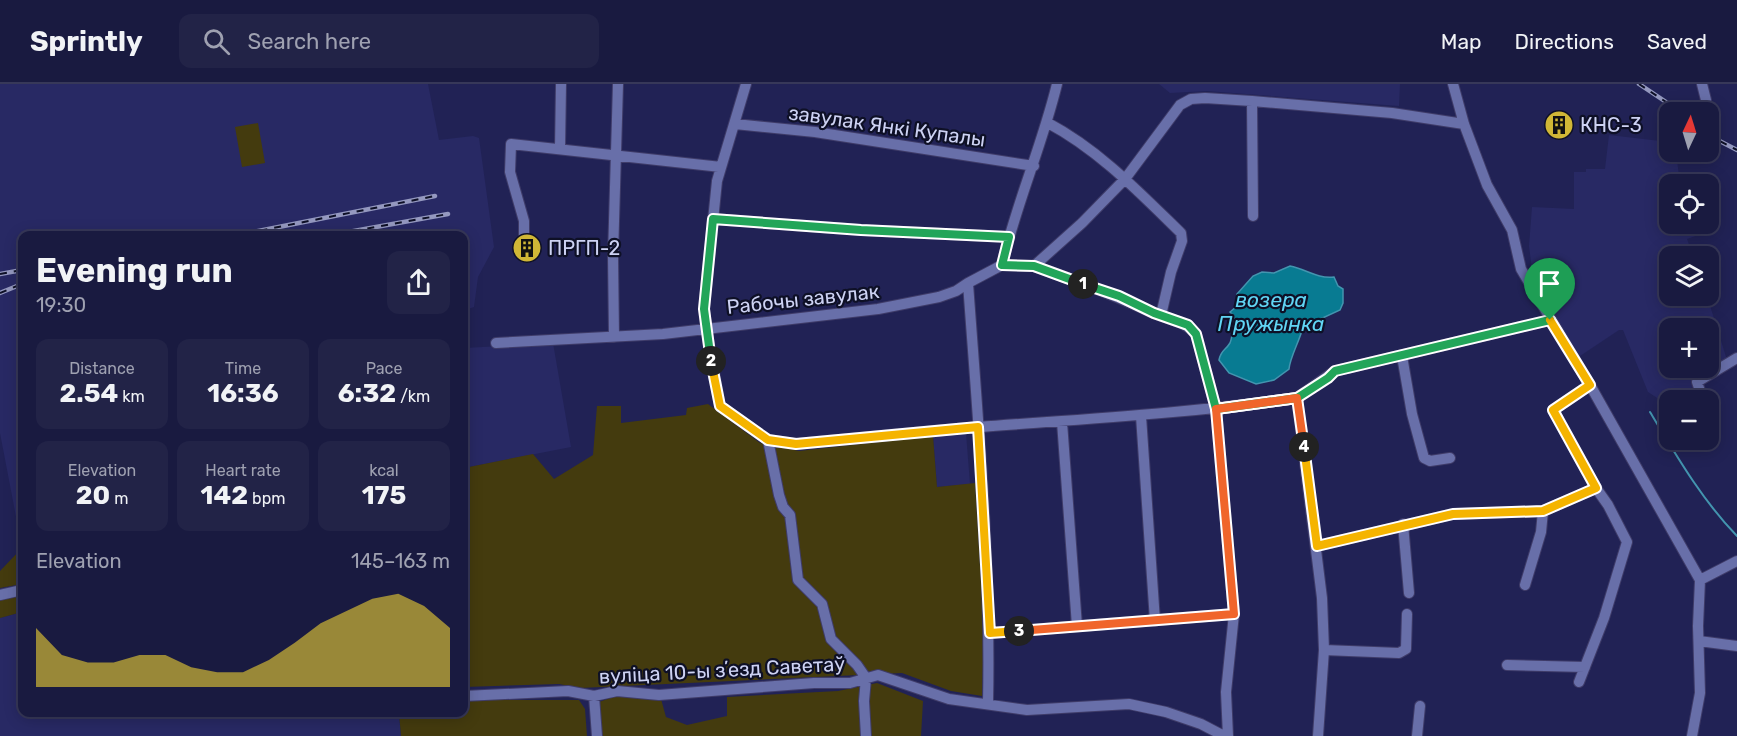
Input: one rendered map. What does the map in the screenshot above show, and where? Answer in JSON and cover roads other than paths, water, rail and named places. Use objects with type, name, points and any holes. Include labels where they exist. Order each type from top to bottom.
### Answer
[{"type":"street","points":[[560,148],[561,84]]},
{"type":"street","points":[[614,337],[613,256],[618,84]]},
{"type":"street","points":[[746,84],[717,181],[704,309],[720,406],[768,440],[796,444],[978,427],[1141,416],[1297,398],[1335,371],[1550,320]]},
{"type":"street","points":[[1002,265],[1009,237],[1048,123],[1057,84]]},
{"type":"street","points":[[1453,84],[1464,124],[1487,185],[1512,230],[1521,269],[1590,385],[1700,580],[1701,693],[1692,736]]},
{"type":"street","points":[[1702,84],[1706,100]]},
{"type":"street","points":[[1034,266],[1082,223],[1125,178],[1180,105],[1191,99],[1252,101],[1392,113],[1464,124]]},
{"type":"street","points":[[1252,101],[1253,216]]},
{"type":"street","points":[[1048,123],[1072,136],[1125,178],[1181,233],[1182,241],[1171,272],[1161,315]]},
{"type":"street","name":"завулак Янкі Купалы","points":[[735,124],[815,132],[1034,166]]},
{"type":"street","points":[[524,241],[524,221],[510,172],[510,144],[721,167]]},
{"type":"street","points":[[713,219],[861,230],[1009,237]]},
{"type":"street","name":"Рабочы завулак","points":[[496,343],[663,334],[908,305],[956,291],[1002,265],[1034,266],[1119,296],[1188,325],[1196,334],[1216,409],[1234,614],[1226,692],[1228,736]]},
{"type":"street","points":[[968,283],[990,633],[988,704]]},
{"type":"street","points":[[1402,356],[1412,414],[1424,458],[1430,460],[1450,458]]},
{"type":"street","points":[[1699,390],[1697,382],[1737,358]]},
{"type":"street","points":[[1579,682],[1604,618],[1628,542],[1553,410],[1590,385]]},
{"type":"street","points":[[1297,398],[1322,598],[1324,650],[1318,736]]},
{"type":"street","points":[[1141,416],[1155,621]]},
{"type":"street","points":[[1062,422],[1077,626]]},
{"type":"street","points":[[768,440],[778,495],[783,507],[790,515],[798,580],[822,604],[831,639],[857,665],[866,678],[864,701],[866,736]]},
{"type":"street","points":[[1317,546],[1453,514],[1543,511],[1596,488]]},
{"type":"street","points":[[1525,585],[1541,532],[1543,511]]},
{"type":"street","points":[[1403,525],[1409,593]]},
{"type":"street","points":[[1700,580],[1737,561]]},
{"type":"street","points":[[0,595],[18,591]]},
{"type":"street","points":[[990,633],[1234,614]]},
{"type":"street","points":[[1324,650],[1398,653],[1406,649],[1407,614]]},
{"type":"street","points":[[1699,641],[1737,646]]},
{"type":"street","points":[[1508,665],[1585,667]]},
{"type":"street","name":"вуліца 10-ы зʼезд Саветаў","points":[[468,696],[567,691],[594,696],[617,691],[659,695],[814,683],[850,683],[878,675],[949,699],[1027,710],[1129,704],[1166,712],[1201,724],[1224,736]]},
{"type":"street","points":[[594,696],[597,736]]},
{"type":"street","points":[[1417,736],[1420,706]]},
{"type":"water","name":"возера Пружынка","points":[[1290,266],[1322,277],[1334,277],[1338,286],[1343,289],[1343,303],[1340,310],[1303,327],[1289,369],[1274,380],[1256,384],[1229,373],[1219,360],[1231,340],[1234,316],[1230,312],[1236,307],[1237,294],[1253,276],[1262,272],[1274,273]]},
{"type":"waterway","points":[[1650,412],[1701,492],[1737,536]]},
{"type":"railway","points":[[1639,84],[1666,102]]},
{"type":"railway","points":[[1719,141],[1737,150]]},
{"type":"railway","points":[[258,231],[435,196]]},
{"type":"railway","points":[[354,231],[448,214]]},
{"type":"railway","points":[[0,274],[18,271]]},
{"type":"railway","points":[[0,293],[18,286]]},
{"type":"place","name":"КНС-3","points":[[1559,125]]},
{"type":"place","name":"ПРГП-2","points":[[527,248]]}]
